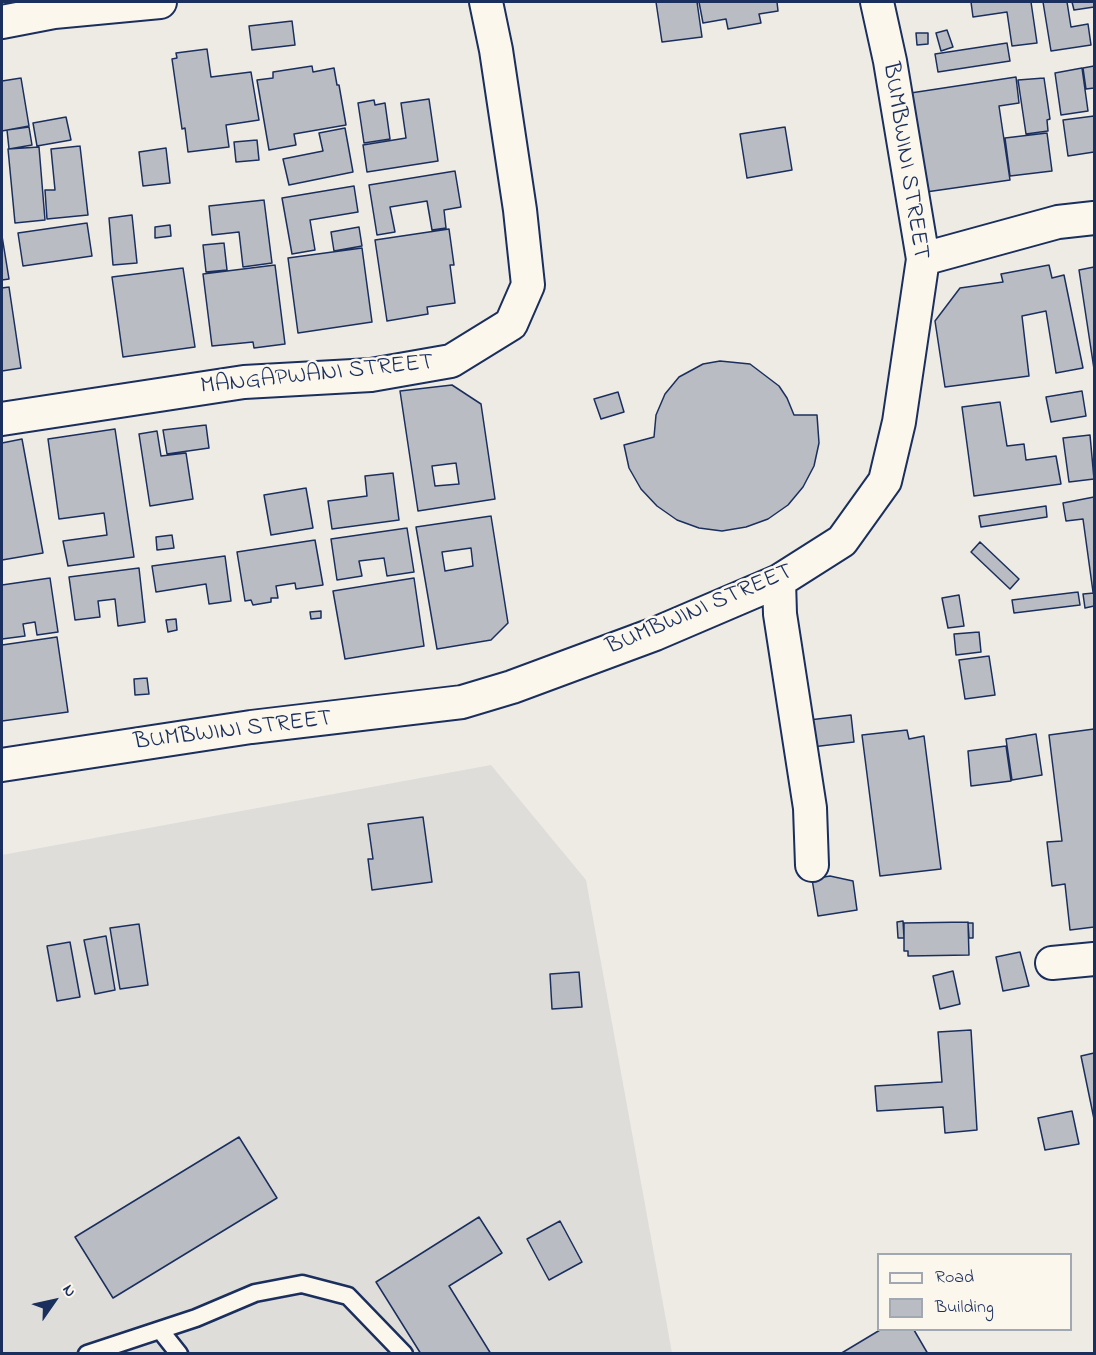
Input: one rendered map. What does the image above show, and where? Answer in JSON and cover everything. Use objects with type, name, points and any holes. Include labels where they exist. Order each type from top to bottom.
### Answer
[{"type":"street","points":[[2,22],[54,12],[160,2]]},
{"type":"street","name":"MANGAPWANI STREET","points":[[2,419],[244,382],[371,375],[451,361],[510,324],[528,285],[520,210],[500,73],[486,2]]},
{"type":"street","name":"BUMBWINI STREET","points":[[2,765],[251,727],[462,702],[512,687],[655,634],[779,581],[842,541],[885,481],[900,422],[923,259],[890,61],[877,2]]},
{"type":"street","points":[[923,259],[1058,222],[1095,218]]},
{"type":"street","points":[[779,581],[780,615],[810,808],[812,865]]},
{"type":"street","points":[[1052,963],[1095,959]]},
{"type":"lane","points":[[87,1353],[196,1318],[255,1293],[302,1284],[348,1296],[405,1353]]},
{"type":"lane","points":[[160,1330],[179,1353]]},
{"type":"shaded area","points":[[491,765],[586,880],[672,1353],[2,1354],[2,855]]},
{"type":"building","points":[[656,2],[697,2],[702,37],[662,42]]},
{"type":"building","points":[[699,2],[777,2],[778,11],[759,14],[761,23],[728,29],[726,19],[703,23]]},
{"type":"building","points":[[971,2],[1031,2],[1037,43],[1012,46],[1007,12],[973,17]]},
{"type":"building","points":[[1043,2],[1067,2],[1071,27],[1088,24],[1091,45],[1051,51]]},
{"type":"building","points":[[1072,2],[1094,2],[1094,7],[1074,10]]},
{"type":"building","points":[[292,21],[295,45],[252,50],[249,26]]},
{"type":"building","points":[[947,30],[953,47],[941,51],[936,33]]},
{"type":"building","points":[[916,33],[928,33],[928,44],[917,45]]},
{"type":"building","points":[[1007,43],[1010,61],[938,72],[935,54]]},
{"type":"building","points":[[207,49],[211,77],[251,72],[259,120],[226,125],[229,147],[188,152],[185,128],[182,129],[172,59],[177,58],[176,53]]},
{"type":"building","points":[[312,66],[313,72],[334,68],[346,125],[294,134],[296,145],[269,150],[257,80],[273,78],[273,72]]},
{"type":"building","points":[[1094,66],[1094,88],[1086,89],[1083,68]]},
{"type":"building","points":[[1082,68],[1088,111],[1061,115],[1055,73]]},
{"type":"building","points":[[1016,77],[1019,103],[999,106],[1010,180],[919,193],[904,94]]},
{"type":"building","points":[[21,78],[29,126],[2,131],[2,81]]},
{"type":"building","points":[[1044,78],[1050,119],[1047,120],[1048,131],[1026,134],[1018,80]]},
{"type":"building","points":[[429,99],[438,161],[367,172],[363,145],[406,138],[401,103]]},
{"type":"building","points":[[374,100],[375,105],[385,103],[390,139],[364,143],[358,103]]},
{"type":"building","points":[[1094,116],[1094,152],[1068,156],[1063,120]]},
{"type":"building","points":[[66,117],[71,140],[37,146],[33,123]]},
{"type":"building","points":[[29,127],[32,145],[9,149],[7,130]]},
{"type":"building","points":[[785,127],[792,170],[747,178],[740,134]]},
{"type":"building","points":[[345,128],[353,172],[289,185],[283,159],[323,151],[319,133]]},
{"type":"building","points":[[1047,133],[1052,171],[1010,176],[1005,138]]},
{"type":"building","points":[[257,140],[259,160],[236,162],[234,142]]},
{"type":"building","points":[[80,146],[88,215],[47,219],[45,190],[55,190],[51,149]]},
{"type":"building","points":[[39,147],[45,220],[15,223],[8,149]]},
{"type":"building","points":[[166,148],[170,183],[143,186],[139,152]]},
{"type":"building","points":[[455,171],[461,207],[444,210],[446,228],[432,230],[427,201],[390,207],[395,232],[377,235],[369,185]]},
{"type":"building","points":[[354,186],[358,212],[310,220],[315,250],[292,254],[282,198]]},
{"type":"building","points":[[264,200],[272,263],[243,267],[239,232],[212,235],[209,206]]},
{"type":"building","points":[[132,215],[137,263],[113,265],[109,218]]},
{"type":"building","points":[[87,223],[92,256],[23,266],[18,233]]},
{"type":"building","points":[[170,225],[171,236],[155,238],[155,227]]},
{"type":"building","points":[[359,227],[362,246],[334,251],[331,232]]},
{"type":"building","points":[[449,229],[454,265],[450,265],[455,303],[427,307],[428,314],[387,321],[375,240]]},
{"type":"building","points":[[2,236],[9,279],[2,280]]},
{"type":"building","points":[[224,243],[227,270],[206,272],[203,245]]},
{"type":"building","points":[[362,248],[372,322],[298,333],[288,258]]},
{"type":"building","points":[[275,265],[285,344],[254,348],[253,342],[212,346],[203,274]]},
{"type":"building","points":[[1049,265],[1052,278],[1064,275],[1083,368],[1056,373],[1046,311],[1022,316],[1029,376],[945,387],[935,321],[960,288],[1003,282],[1001,274]]},
{"type":"building","points":[[1094,267],[1094,369],[1079,270]]},
{"type":"building","points":[[183,268],[195,347],[123,357],[112,277]]},
{"type":"building","points":[[9,287],[21,368],[2,371],[2,288]]},
{"type":"building","points":[[720,361],[750,364],[779,386],[794,415],[817,415],[819,443],[814,466],[803,487],[788,505],[768,519],[746,527],[722,531],[699,528],[677,520],[657,506],[641,489],[629,468],[624,445],[654,437],[656,415],[665,394],[679,377],[703,364]]},
{"type":"building","points":[[452,385],[481,404],[495,499],[418,511],[400,391]],"holes":[[[456,463],[459,484],[435,486],[432,466]]]},
{"type":"building","points":[[1082,391],[1086,416],[1051,422],[1046,397]]},
{"type":"building","points":[[618,392],[624,412],[601,419],[594,399]]},
{"type":"building","points":[[1000,402],[1007,446],[1024,444],[1026,460],[1056,456],[1061,484],[974,496],[962,407]]},
{"type":"building","points":[[206,425],[209,448],[167,454],[163,430]]},
{"type":"building","points":[[115,429],[134,557],[68,566],[63,541],[107,535],[104,513],[59,519],[48,439]]},
{"type":"building","points":[[157,431],[161,456],[186,453],[193,499],[150,506],[139,434]]},
{"type":"building","points":[[1090,435],[1094,479],[1069,482],[1063,438]]},
{"type":"building","points":[[22,439],[43,553],[2,560],[2,443]]},
{"type":"building","points":[[393,473],[399,520],[332,529],[328,501],[367,496],[365,476]]},
{"type":"building","points":[[306,488],[313,528],[271,535],[264,495]]},
{"type":"building","points":[[1094,497],[1093,592],[1083,519],[1066,521],[1063,503]]},
{"type":"building","points":[[1046,506],[1047,517],[981,527],[979,516]]},
{"type":"building","points":[[491,516],[508,623],[491,640],[437,649],[416,527]],"holes":[[[471,548],[473,566],[445,571],[442,552]]]},
{"type":"building","points":[[407,528],[414,572],[387,576],[384,558],[359,561],[362,576],[337,580],[331,539]]},
{"type":"building","points":[[172,535],[174,548],[157,550],[156,537]]},
{"type":"building","points":[[315,540],[323,585],[296,589],[295,583],[276,586],[278,598],[271,598],[271,602],[253,605],[251,600],[245,601],[237,552]]},
{"type":"building","points":[[980,542],[1019,579],[1010,589],[971,552]]},
{"type":"building","points":[[225,556],[231,601],[209,604],[206,584],[156,592],[152,566]]},
{"type":"building","points":[[139,568],[145,622],[118,626],[115,599],[98,601],[100,617],[75,620],[69,577]]},
{"type":"building","points":[[50,578],[58,632],[37,635],[35,622],[23,624],[25,636],[2,639],[2,585]]},
{"type":"building","points":[[414,578],[424,646],[345,659],[333,591]]},
{"type":"building","points":[[1078,592],[1080,605],[1014,613],[1012,600]]},
{"type":"building","points":[[1094,593],[1094,606],[1085,608],[1083,594]]},
{"type":"building","points":[[959,595],[964,626],[948,628],[942,598]]},
{"type":"building","points":[[321,611],[321,618],[311,619],[310,612]]},
{"type":"building","points":[[176,619],[177,630],[168,632],[166,620]]},
{"type":"building","points":[[979,632],[981,652],[956,655],[954,634]]},
{"type":"building","points":[[57,637],[68,712],[2,721],[2,645]]},
{"type":"building","points":[[989,656],[995,695],[965,699],[959,660]]},
{"type":"building","points":[[147,678],[149,694],[135,695],[134,679]]},
{"type":"building","points":[[851,715],[854,742],[812,747],[809,720]]},
{"type":"building","points":[[1094,729],[1094,927],[1070,930],[1065,884],[1052,886],[1047,842],[1062,841],[1049,735]]},
{"type":"building","points":[[907,730],[909,739],[924,736],[941,869],[880,876],[862,735]]},
{"type":"building","points":[[1036,734],[1042,775],[1012,780],[1006,739]]},
{"type":"building","points":[[1006,746],[1011,781],[971,786],[968,751]]},
{"type":"building","points":[[423,817],[432,882],[372,890],[368,859],[373,859],[368,824]]},
{"type":"building","points":[[830,876],[853,881],[857,910],[818,916],[812,879]]},
{"type":"building","points":[[903,921],[904,938],[898,938],[897,922]]},
{"type":"building","points":[[968,922],[969,955],[908,956],[908,951],[904,951],[904,923]]},
{"type":"building","points":[[968,923],[973,923],[973,938],[969,938]]},
{"type":"building","points":[[139,924],[148,985],[120,989],[110,928]]},
{"type":"building","points":[[106,936],[115,990],[95,994],[84,940]]},
{"type":"building","points":[[70,942],[80,997],[57,1001],[47,946]]},
{"type":"building","points":[[1020,952],[1029,986],[1003,991],[996,957]]},
{"type":"building","points":[[953,971],[960,1004],[940,1009],[933,976]]},
{"type":"building","points":[[579,972],[582,1007],[552,1009],[550,974]]},
{"type":"building","points":[[971,1030],[977,1130],[945,1133],[943,1107],[877,1111],[875,1086],[942,1082],[938,1032]]},
{"type":"building","points":[[1094,1053],[1094,1119],[1081,1056]]},
{"type":"building","points":[[1072,1111],[1079,1144],[1045,1150],[1038,1118]]},
{"type":"building","points":[[239,1137],[277,1198],[113,1298],[75,1237]]},
{"type":"building","points":[[479,1217],[502,1253],[449,1286],[491,1354],[421,1354],[376,1282]]},
{"type":"building","points":[[560,1221],[582,1262],[549,1280],[527,1239]]},
{"type":"building","points":[[878,1331],[915,1331],[928,1354],[840,1354]]}]
